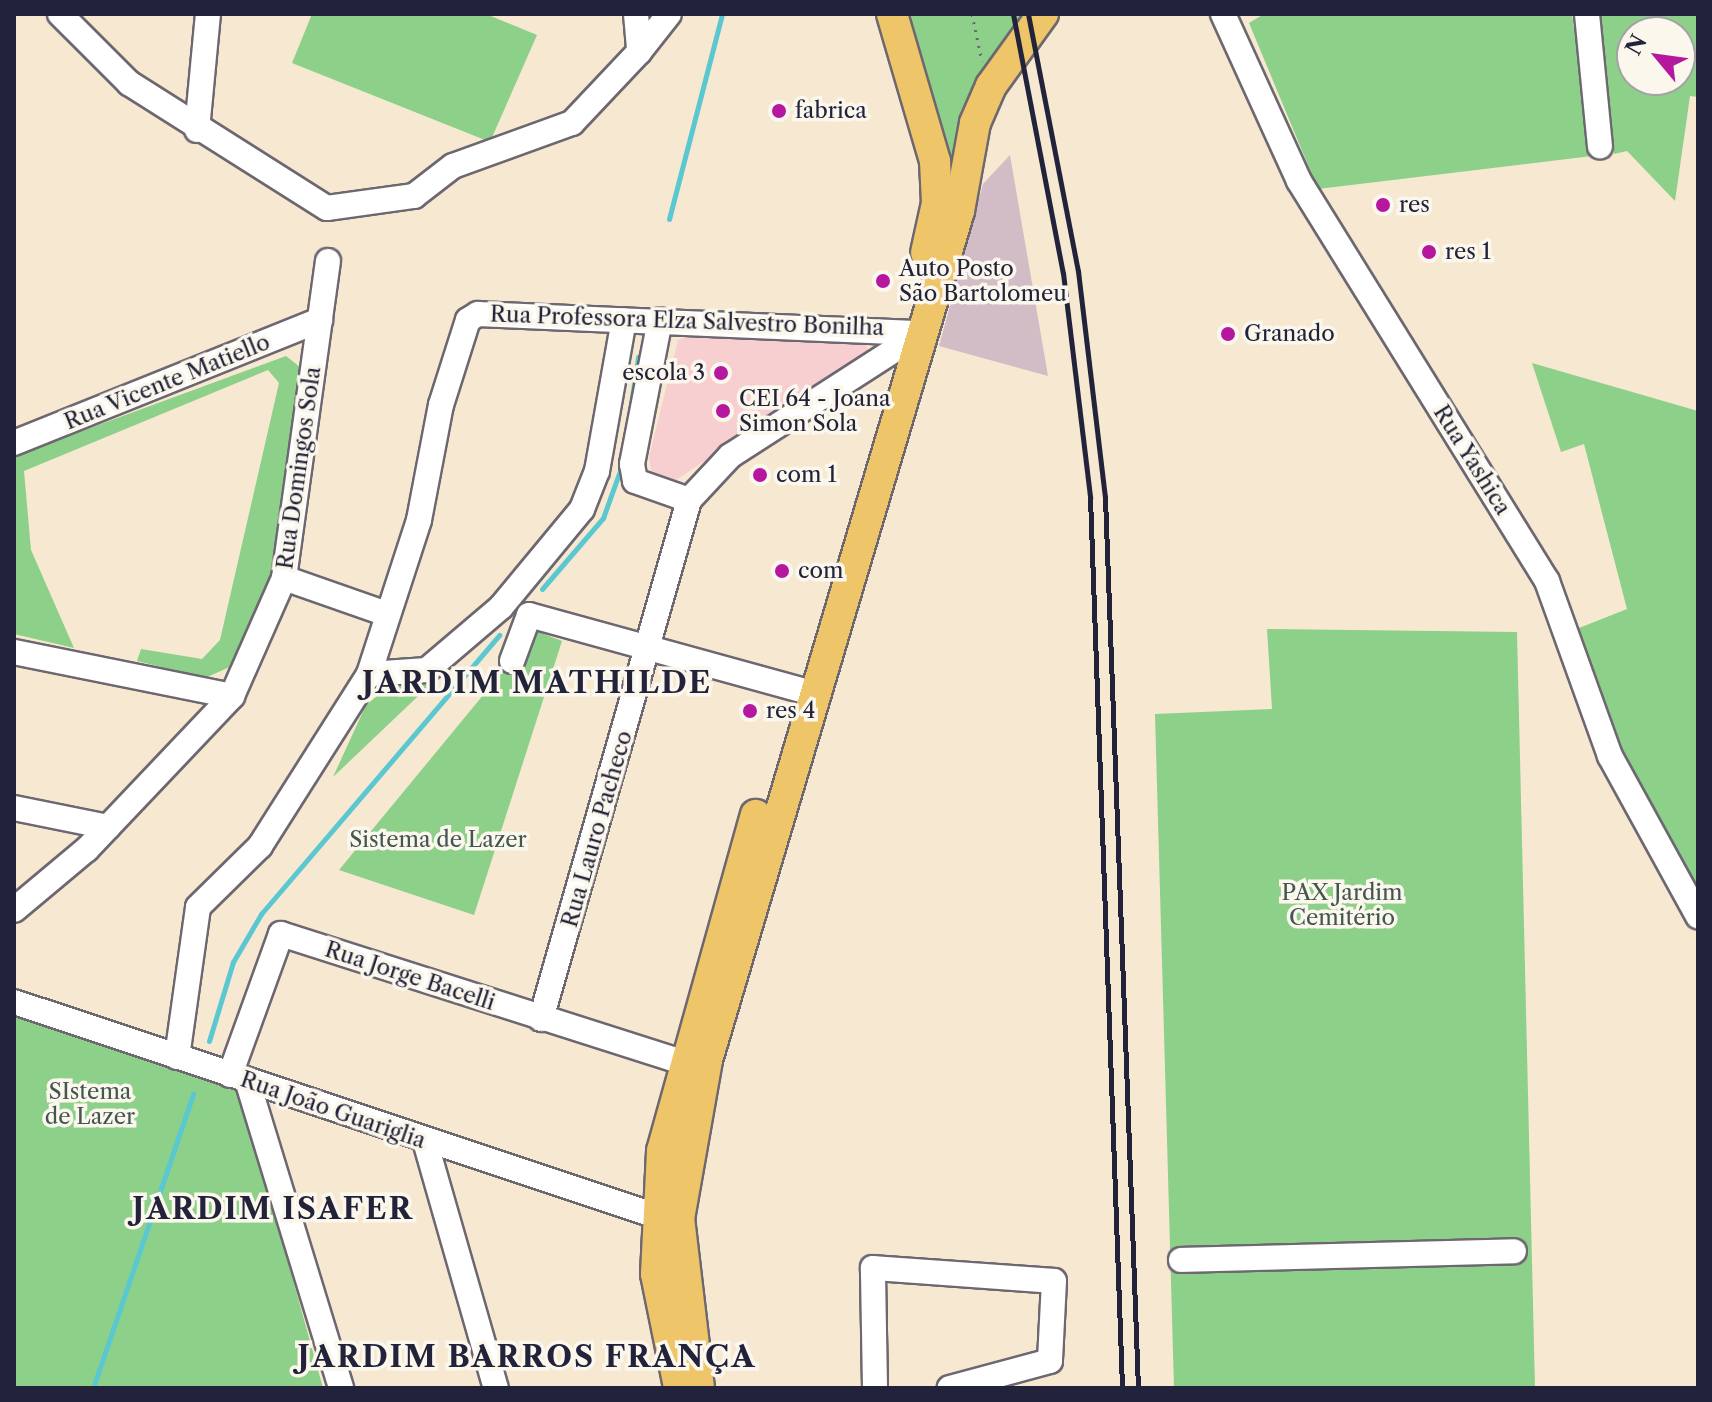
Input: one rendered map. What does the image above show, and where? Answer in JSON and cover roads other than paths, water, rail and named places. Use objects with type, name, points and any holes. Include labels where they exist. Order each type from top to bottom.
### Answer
[{"type":"main road","points":[[892,14],[929,132],[937,203],[908,336]]},
{"type":"main road","points":[[679,1388],[661,1319],[654,1215],[682,1062],[908,336],[991,86],[1043,14]]},
{"type":"main road","points":[[699,1388],[680,1251],[688,1141],[797,689]]},
{"type":"main road","points":[[654,1215],[680,1251]]},
{"type":"street","points":[[60,14],[129,83],[197,130],[327,208],[347,209],[414,196],[453,166],[572,123],[639,52],[669,14]]},
{"type":"street","points":[[197,130],[208,14]]},
{"type":"street","points":[[636,14],[639,52]]},
{"type":"street","name":"Rua Yashica","points":[[1223,14],[1299,181],[1547,581],[1610,756],[1698,916]]},
{"type":"street","points":[[1587,14],[1600,146]]},
{"type":"street","name":"Rua Domingos Sola","points":[[14,910],[108,827],[232,696],[284,578],[328,261]]},
{"type":"street","name":"Rua Professora Elza Salvestro Bonilha","points":[[177,1057],[198,907],[270,834],[369,674],[419,520],[441,405],[468,320],[478,314],[660,320],[908,336]]},
{"type":"street","name":"Rua Vicente Matiello","points":[[14,443],[320,320]]},
{"type":"street","points":[[369,674],[427,670],[501,607],[582,509],[597,471],[624,320]]},
{"type":"street","points":[[660,320],[632,464],[635,481],[689,500],[730,456],[908,336]]},
{"type":"street","name":"Rua Lauro Pacheco","points":[[541,1019],[650,648],[689,500]]},
{"type":"street","points":[[284,578],[387,614]]},
{"type":"street","points":[[501,607],[512,661],[529,615],[797,689]]},
{"type":"street","points":[[14,652],[232,696]]},
{"type":"street","points":[[14,808],[108,827]]},
{"type":"street","name":"Rua Jorge Bacelli","points":[[238,1077],[281,934],[682,1062]]},
{"type":"street","name":"Rua João Guariglia","points":[[14,1002],[654,1215]]},
{"type":"street","points":[[238,1077],[258,1117],[341,1388]]},
{"type":"street","points":[[258,1117],[267,1099],[282,1092]]},
{"type":"street","points":[[425,1141],[496,1388]]},
{"type":"street","points":[[438,1187],[441,1171],[466,1154]]},
{"type":"street","points":[[1181,1260],[1514,1251]]},
{"type":"street","points":[[875,1388],[873,1268],[1054,1281],[1050,1361],[950,1388]]},
{"type":"waterway","points":[[669,219],[722,14]]},
{"type":"waterway","points":[[627,431],[638,357]]},
{"type":"waterway","points":[[542,589],[603,518],[622,465]]},
{"type":"waterway","points":[[209,1041],[233,962],[261,914],[499,635]]},
{"type":"waterway","points":[[93,1388],[193,1094]]},
{"type":"railway","points":[[1013,14],[1063,273],[1090,497],[1122,1388]]},
{"type":"railway","points":[[1028,14],[1078,271],[1105,497],[1138,1388]]},
{"type":"place","name":"fabrica","points":[[779,111]]},
{"type":"place","name":"res","points":[[1383,205]]},
{"type":"place","name":"res 1","points":[[1429,252]]},
{"type":"place","name":"Auto Posto São Bartolomeu","points":[[883,281]]},
{"type":"place","name":"Granado","points":[[1228,334]]},
{"type":"place","name":"escola 3","points":[[721,373]]},
{"type":"place","name":"CEI 64 - Joana Simon Sola","points":[[723,411]]},
{"type":"place","name":"com 1","points":[[760,475]]},
{"type":"place","name":"com","points":[[782,571]]},
{"type":"place","name":"res 4","points":[[750,711]]},
{"type":"district","name":"JARDIM MATHILDE","points":[[537,683]]},
{"type":"district","name":"JARDIM ISAFER","points":[[273,1209]]},
{"type":"district","name":"JARDIM BARROS FRANÇA","points":[[527,1357]]},
{"type":"park label","name":"Sistema de Lazer","points":[[438,840]]},
{"type":"park label","name":"PAX Jardim Cemitério","points":[[1342,904]]},
{"type":"park label","name":"SIstema de Lazer","points":[[90,1104]]}]
